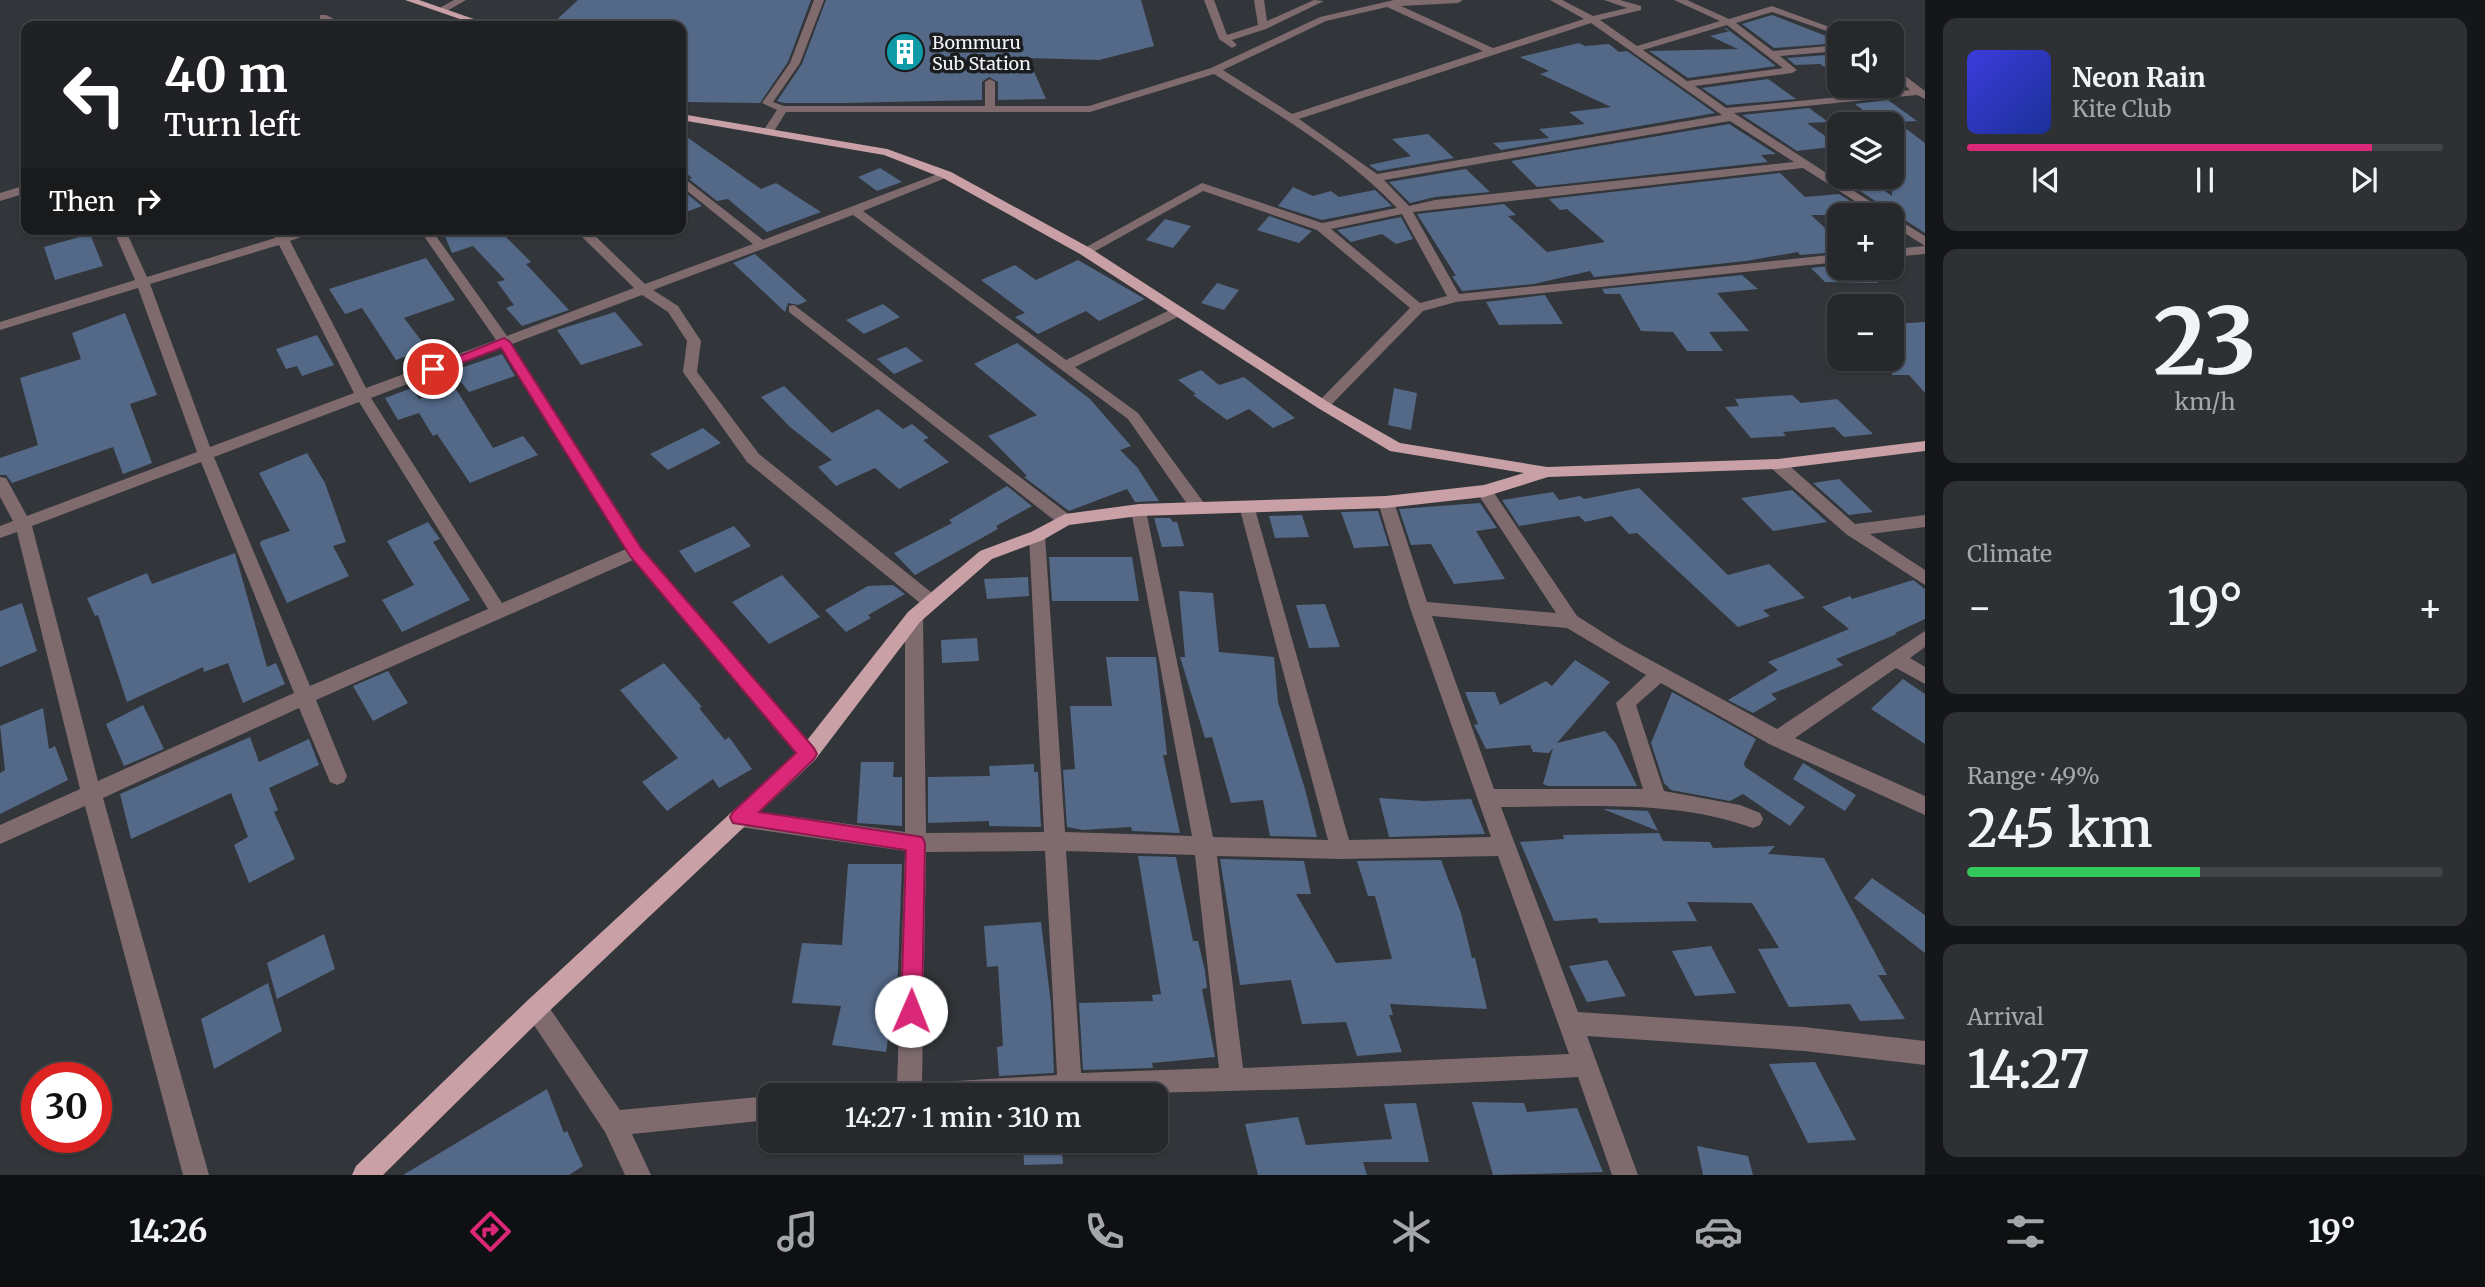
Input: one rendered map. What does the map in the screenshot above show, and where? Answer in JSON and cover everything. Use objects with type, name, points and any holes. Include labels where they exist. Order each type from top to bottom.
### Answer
[{"type":"main road","points":[[410,0],[476,21]]},
{"type":"main road","points":[[686,118],[887,152],[947,175],[1085,251],[1323,405],[1396,447],[1547,472],[1777,464],[1925,446]]},
{"type":"main road","points":[[365,1175],[536,1008],[808,754],[914,617],[986,555],[1037,536],[1065,520],[1139,510],[1386,502],[1484,491],[1547,472]]},
{"type":"street","points":[[444,9],[461,0]]},
{"type":"street","points":[[819,0],[795,63],[767,103],[783,109],[1090,109],[1215,70],[1323,19],[1407,0]]},
{"type":"street","points":[[1209,0],[1224,39],[1246,55]]},
{"type":"street","points":[[1259,0],[1263,27]]},
{"type":"street","points":[[1388,4],[1458,0]]},
{"type":"street","points":[[1555,0],[1592,19],[1728,114],[1867,203]]},
{"type":"street","points":[[1291,118],[1592,19],[1638,9],[1609,0]]},
{"type":"street","points":[[1679,0],[1730,22],[1793,70],[1687,83]]},
{"type":"street","points":[[1224,39],[1263,27],[1319,1]]},
{"type":"street","points":[[1388,4],[1495,52]]},
{"type":"street","points":[[1637,49],[1772,9],[1827,28]]},
{"type":"street","points":[[323,17],[332,21]]},
{"type":"street","points":[[1772,54],[1827,49]]},
{"type":"street","points":[[1215,70],[1291,118],[1375,178],[1406,210],[1455,298]]},
{"type":"street","points":[[1904,79],[1922,95]]},
{"type":"street","points":[[990,82],[990,109]]},
{"type":"street","points":[[1375,178],[1728,114],[1922,95]]},
{"type":"street","points":[[769,131],[783,109]]},
{"type":"street","points":[[1321,227],[1435,204],[1807,164]]},
{"type":"street","points":[[0,532],[947,175]]},
{"type":"street","points":[[686,184],[762,245]]},
{"type":"street","points":[[1085,251],[1202,187],[1321,227],[1418,308]]},
{"type":"street","points":[[0,197],[21,191]]},
{"type":"street","points":[[853,209],[1133,416],[1198,507]]},
{"type":"street","points":[[1904,228],[1925,242]]},
{"type":"street","points":[[122,235],[143,284],[206,456],[337,776]]},
{"type":"street","points":[[0,326],[143,284],[280,235],[363,396],[499,612]]},
{"type":"street","points":[[429,235],[504,342],[636,552],[808,754]]},
{"type":"street","points":[[586,235],[645,291],[673,310],[694,341],[690,372],[753,458],[931,602]]},
{"type":"street","points":[[1904,252],[1925,250]]},
{"type":"street","points":[[1323,405],[1418,308],[1455,298],[1827,259]]},
{"type":"street","points":[[794,309],[1065,520]]},
{"type":"street","points":[[1065,366],[1179,311]]},
{"type":"street","points":[[1777,464],[1852,530],[1925,579]]},
{"type":"street","points":[[0,482],[23,524],[92,795],[196,1175]]},
{"type":"street","points":[[1484,491],[1571,621],[1659,674],[1777,739],[1925,806]]},
{"type":"street","points":[[1386,502],[1419,608],[1486,797],[1572,1023],[1625,1175]]},
{"type":"street","points":[[1247,506],[1341,850]]},
{"type":"street","points":[[1139,510],[1205,847],[1232,1080]]},
{"type":"street","points":[[1852,530],[1925,520]]},
{"type":"street","points":[[1037,536],[1070,1083]]},
{"type":"street","points":[[0,835],[304,697],[636,552]]},
{"type":"street","points":[[1419,608],[1571,621]]},
{"type":"street","points":[[909,1083],[916,843],[914,617]]},
{"type":"street","points":[[1777,739],[1925,638]]},
{"type":"street","points":[[1896,658],[1925,677]]},
{"type":"street","points":[[1656,798],[1626,703],[1659,674]]},
{"type":"street","points":[[1486,797],[1656,798],[1740,814],[1753,819]]},
{"type":"street","points":[[740,817],[916,843],[1055,841],[1341,850],[1504,846]]},
{"type":"street","points":[[536,1008],[614,1123],[638,1175]]},
{"type":"street","points":[[1572,1023],[1804,1039],[1925,1053]]},
{"type":"street","points":[[1135,1083],[1586,1065]]},
{"type":"street","points":[[614,1123],[758,1109]]},
{"type":"building","points":[[578,0],[811,0],[788,62],[760,103],[686,102],[686,21],[555,21]]},
{"type":"building","name":"Bommuru Sub Station","points":[[826,0],[1141,0],[1154,46],[1099,60],[1028,58],[1046,99],[998,100],[998,82],[989,77],[982,82],[982,100],[843,103],[777,101],[802,64]]},
{"type":"building","points":[[1772,15],[1827,36],[1827,44],[1774,48],[1742,24]]},
{"type":"building","points":[[1730,31],[1776,66],[1688,78],[1649,51],[1738,49],[1710,36]]},
{"type":"building","points":[[1579,43],[1585,46],[1609,44],[1619,52],[1627,51],[1715,113],[1501,150],[1493,143],[1549,138],[1539,129],[1585,124],[1569,112],[1611,107],[1540,74],[1549,71],[1520,57]]},
{"type":"building","points":[[1827,55],[1827,69],[1820,64],[1795,65],[1787,58]]},
{"type":"building","points":[[1768,79],[1796,99],[1727,105],[1702,88]]},
{"type":"building","points":[[1888,100],[1917,121],[1904,122],[1904,112],[1866,112],[1855,104]]},
{"type":"building","points":[[1809,108],[1827,121],[1807,123],[1827,137],[1827,147],[1797,151],[1742,115]]},
{"type":"building","points":[[1729,124],[1776,154],[1761,155],[1768,162],[1537,187],[1511,161]]},
{"type":"building","points":[[1904,127],[1925,143],[1925,233],[1904,219],[1904,203],[1879,203],[1860,191],[1882,189],[1892,196],[1892,189],[1904,189]]},
{"type":"building","points":[[1428,134],[1454,158],[1378,171],[1369,165],[1411,156],[1392,139]]},
{"type":"building","points":[[686,136],[761,189],[776,183],[821,212],[767,232],[728,199],[717,201],[689,179],[692,178],[686,173]]},
{"type":"building","points":[[880,168],[902,182],[877,191],[858,177]]},
{"type":"building","points":[[1466,169],[1490,192],[1435,197],[1410,203],[1389,182]]},
{"type":"building","points":[[1780,173],[1805,197],[1839,194],[1853,203],[1827,203],[1827,215],[1811,215],[1827,230],[1827,253],[1800,255],[1798,252],[1746,261],[1594,277],[1590,271],[1534,284],[1462,291],[1452,276],[1456,276],[1417,214],[1504,204],[1516,215],[1508,216],[1547,252],[1605,242],[1567,209],[1560,210],[1549,199]]},
{"type":"building","points":[[1293,187],[1313,196],[1331,191],[1339,197],[1375,190],[1392,206],[1322,220],[1278,206]]},
{"type":"building","points":[[686,193],[702,206],[686,212]]},
{"type":"building","points":[[1269,216],[1312,231],[1299,243],[1257,230]]},
{"type":"building","points":[[1401,217],[1413,239],[1396,244],[1382,234],[1351,242],[1337,230]]},
{"type":"building","points":[[1165,219],[1191,226],[1173,248],[1146,240]]},
{"type":"building","points":[[90,235],[103,266],[55,280],[44,247]]},
{"type":"building","points":[[444,235],[508,235],[505,236],[531,262],[526,264],[569,310],[522,326],[506,308],[514,305],[497,282],[505,280],[473,246],[452,253]]},
{"type":"building","points":[[755,254],[807,301],[798,305],[788,303],[785,312],[733,263]]},
{"type":"building","points":[[426,258],[455,300],[404,318],[427,348],[396,360],[362,308],[345,314],[329,289]]},
{"type":"building","points":[[1078,260],[1145,299],[1099,321],[1086,311],[1038,334],[1015,317],[1025,313],[981,280],[1015,265],[1036,280]]},
{"type":"building","points":[[1827,266],[1827,280],[1875,280],[1878,283],[1825,282],[1811,268]]},
{"type":"building","points":[[1742,275],[1758,289],[1717,293],[1749,331],[1709,332],[1723,351],[1687,351],[1673,332],[1641,331],[1620,294],[1605,294],[1602,289]]},
{"type":"building","points":[[1217,283],[1239,290],[1224,310],[1201,303]]},
{"type":"building","points":[[1545,295],[1563,324],[1499,325],[1486,302]]},
{"type":"building","points":[[883,304],[900,317],[864,334],[846,320]]},
{"type":"building","points":[[615,312],[643,345],[581,365],[557,330]]},
{"type":"building","points":[[125,313],[157,395],[130,404],[152,463],[123,474],[113,447],[12,483],[6,475],[0,475],[0,458],[38,445],[20,378],[81,359],[72,333]]},
{"type":"building","points":[[1925,322],[1925,393],[1909,375],[1892,375],[1892,371],[1904,371],[1904,323]]},
{"type":"building","points":[[317,335],[334,365],[302,376],[297,366],[286,369],[276,349]]},
{"type":"building","points":[[1017,343],[1090,399],[1131,446],[1120,450],[1137,467],[1159,501],[1135,502],[1127,489],[1069,511],[1024,477],[1027,476],[988,436],[1037,415],[974,364]]},
{"type":"building","points":[[906,347],[923,361],[894,374],[877,359]]},
{"type":"building","points":[[502,354],[515,376],[469,392],[452,371]]},
{"type":"building","points":[[1201,370],[1219,385],[1244,377],[1295,418],[1273,428],[1249,409],[1227,420],[1193,395],[1196,394],[1178,380]]},
{"type":"building","points":[[454,386],[493,448],[523,436],[538,455],[470,483],[437,434],[433,436],[419,413],[398,420],[385,398],[412,388],[419,399]]},
{"type":"building","points":[[784,386],[832,433],[878,409],[903,429],[912,424],[929,438],[923,440],[949,462],[899,489],[875,468],[836,486],[818,467],[832,460],[790,427],[761,397]]},
{"type":"building","points":[[1394,388],[1417,393],[1411,430],[1388,425]]},
{"type":"building","points":[[1792,395],[1801,403],[1837,399],[1873,434],[1844,437],[1834,427],[1783,432],[1786,436],[1751,438],[1725,407],[1739,406],[1735,399]]},
{"type":"building","points":[[703,428],[721,443],[668,470],[650,454]]},
{"type":"building","points":[[307,453],[325,483],[346,542],[333,546],[349,576],[287,603],[260,544],[261,541],[290,531],[259,473]]},
{"type":"building","points":[[1839,479],[1873,512],[1849,515],[1813,483]]},
{"type":"building","points":[[1007,486],[1032,506],[996,526],[998,529],[915,575],[894,553],[952,523],[949,520]]},
{"type":"building","points":[[1639,488],[1728,575],[1769,564],[1805,598],[1763,610],[1770,616],[1738,627],[1637,533],[1629,534],[1612,516],[1585,522],[1579,516],[1519,526],[1502,500],[1553,492],[1559,500],[1580,496],[1584,499]]},
{"type":"building","points":[[1792,490],[1827,522],[1773,531],[1741,498]]},
{"type":"building","points":[[1480,503],[1497,528],[1476,531],[1505,579],[1454,584],[1431,544],[1411,545],[1399,509]]},
{"type":"building","points":[[1378,511],[1389,546],[1354,548],[1341,512]]},
{"type":"building","points":[[1302,515],[1309,537],[1275,538],[1269,516]]},
{"type":"building","points":[[1154,518],[1170,518],[1177,522],[1184,546],[1162,547]]},
{"type":"building","points":[[428,522],[440,539],[433,542],[470,600],[402,632],[382,600],[414,585],[387,541]]},
{"type":"building","points":[[734,526],[751,546],[695,573],[679,551]]},
{"type":"building","points":[[235,553],[267,667],[276,663],[285,684],[243,703],[228,663],[204,672],[203,667],[127,702],[98,615],[95,616],[87,598],[147,573],[152,584]]},
{"type":"building","points":[[1049,557],[1132,557],[1139,601],[1052,601]]},
{"type":"building","points":[[782,575],[820,617],[769,644],[732,602]]},
{"type":"building","points":[[1028,577],[1029,596],[987,599],[984,579]]},
{"type":"building","points":[[1913,580],[1925,589],[1925,619],[1895,633],[1897,634],[1836,659],[1843,665],[1771,694],[1777,699],[1753,713],[1728,700],[1778,670],[1768,662],[1849,629],[1822,607],[1850,596],[1852,599]]},
{"type":"building","points":[[893,585],[905,594],[868,615],[871,618],[846,632],[825,610],[868,586]]},
{"type":"building","points":[[1179,591],[1213,593],[1219,652],[1274,657],[1278,702],[1317,837],[1270,836],[1263,800],[1231,803],[1212,737],[1205,738],[1180,657],[1185,657]]},
{"type":"building","points":[[22,603],[37,651],[0,667],[0,611]]},
{"type":"building","points":[[1325,604],[1340,647],[1309,648],[1296,605]]},
{"type":"building","points":[[977,638],[979,661],[942,663],[941,640]]},
{"type":"building","points":[[1106,657],[1156,657],[1167,755],[1163,755],[1180,833],[1132,831],[1131,827],[1083,830],[1067,827],[1063,770],[1075,769],[1070,706],[1112,706]]},
{"type":"building","points":[[1575,660],[1610,682],[1557,743],[1605,731],[1616,744],[1637,786],[1548,786],[1543,784],[1553,748],[1549,753],[1533,752],[1530,745],[1486,749],[1474,725],[1478,724],[1465,692],[1495,692],[1500,705],[1546,681],[1552,686]]},
{"type":"building","points":[[664,663],[702,707],[699,708],[725,740],[729,737],[752,769],[719,788],[713,779],[667,811],[642,782],[678,758],[620,690]]},
{"type":"building","points":[[388,671],[408,703],[373,721],[353,686]]},
{"type":"building","points":[[1903,679],[1925,694],[1925,744],[1871,709]]},
{"type":"building","points":[[1672,692],[1756,739],[1744,763],[1745,767],[1805,807],[1790,826],[1743,794],[1730,801],[1671,790],[1664,783],[1651,743]]},
{"type":"building","points":[[143,705],[164,749],[124,766],[106,724]]},
{"type":"building","points":[[43,708],[49,749],[55,746],[68,780],[0,814],[0,773],[5,770],[0,726]]},
{"type":"building","points":[[250,737],[259,762],[309,739],[319,765],[269,788],[278,810],[274,812],[295,859],[249,883],[234,845],[248,837],[231,793],[131,839],[120,794]]},
{"type":"building","points":[[861,762],[894,762],[893,777],[902,777],[902,826],[857,823]]},
{"type":"building","points":[[1803,763],[1856,795],[1845,811],[1793,779]]},
{"type":"building","points":[[1034,764],[1034,772],[1038,772],[1041,827],[989,826],[989,821],[928,823],[928,777],[990,776],[989,766]]},
{"type":"building","points":[[1379,798],[1424,801],[1471,799],[1485,834],[1389,837]]},
{"type":"building","points":[[1603,809],[1648,811],[1658,831]]},
{"type":"building","points":[[1659,833],[1663,841],[1710,842],[1713,848],[1775,846],[1768,854],[1824,858],[1887,975],[1878,975],[1905,1019],[1860,1021],[1850,1004],[1789,1007],[1758,949],[1779,948],[1752,903],[1687,902],[1697,921],[1599,923],[1597,918],[1554,921],[1520,842],[1564,839],[1563,835]]},
{"type":"building","points":[[1138,856],[1176,857],[1193,941],[1198,941],[1205,971],[1207,988],[1202,989],[1215,1057],[1152,1063],[1153,1068],[1083,1070],[1079,1003],[1153,1001],[1152,995],[1161,994]]},
{"type":"building","points":[[1220,859],[1304,861],[1311,894],[1296,894],[1336,963],[1392,959],[1375,896],[1368,896],[1357,861],[1441,860],[1461,913],[1472,958],[1475,958],[1487,1009],[1390,1004],[1393,1015],[1389,1015],[1402,1052],[1357,1056],[1346,1022],[1302,1024],[1291,980],[1240,985]]},
{"type":"building","points":[[848,864],[902,864],[898,973],[886,1052],[832,1045],[841,1006],[792,1003],[802,943],[842,945]]},
{"type":"building","points":[[1872,878],[1925,915],[1925,953],[1854,898]]},
{"type":"building","points":[[1041,922],[1051,1004],[1054,1073],[999,1076],[997,1047],[1003,1046],[998,966],[987,967],[984,926]]},
{"type":"building","points":[[324,934],[335,969],[277,999],[267,963]]},
{"type":"building","points":[[1711,946],[1736,993],[1695,996],[1672,951]]},
{"type":"building","points":[[1607,960],[1626,996],[1587,1002],[1569,966]]},
{"type":"building","points":[[268,983],[282,1031],[214,1069],[201,1019]]},
{"type":"building","points":[[1815,1062],[1856,1140],[1808,1143],[1769,1064]]},
{"type":"building","points":[[547,1089],[564,1133],[567,1131],[583,1166],[569,1175],[403,1175]]},
{"type":"building","points":[[1472,1102],[1524,1103],[1527,1112],[1577,1108],[1603,1172],[1493,1175]]},
{"type":"building","points":[[1416,1103],[1429,1162],[1363,1162],[1367,1175],[1258,1175],[1245,1124],[1298,1117],[1306,1145],[1392,1139],[1384,1104]]},
{"type":"building","points":[[1697,1146],[1748,1156],[1753,1175],[1703,1175]]},
{"type":"building","points":[[1024,1153],[1062,1153],[1063,1164],[1024,1165]]},
{"type":"place","name":"Bommuru Sub Station","points":[[905,52]]},
{"type":"route","points":[[433,369],[504,342],[636,552],[808,754],[740,817],[916,843],[911,1011]]}]
